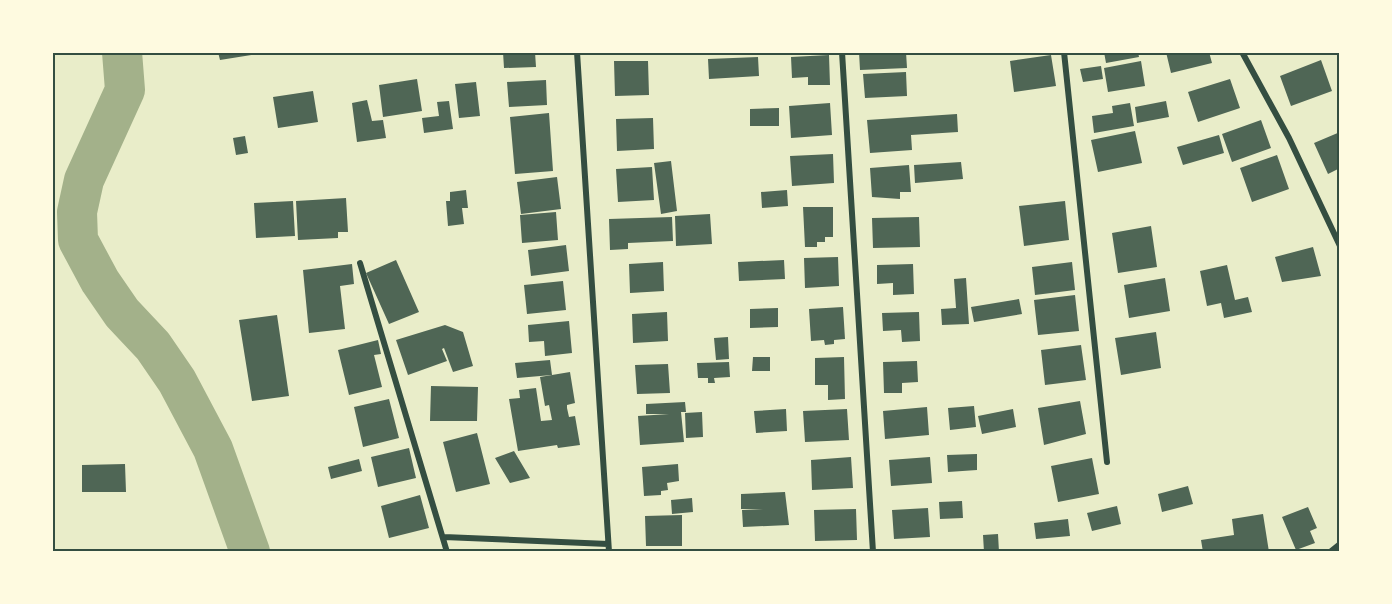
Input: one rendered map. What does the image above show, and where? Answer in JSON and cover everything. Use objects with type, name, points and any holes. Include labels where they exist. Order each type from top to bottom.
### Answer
[{"type":"street","points":[[577,52],[609,552]]},
{"type":"street","points":[[842,52],[873,552]]},
{"type":"street","points":[[1064,52],[1107,462]]},
{"type":"street","points":[[1242,52],[1289,138],[1340,246]]},
{"type":"street","points":[[360,263],[447,552]]},
{"type":"street","points":[[444,537],[608,544]]},
{"type":"street","points":[[1330,552],[1340,544]]},
{"type":"building","points":[[218,52],[257,52],[257,54],[220,60]]},
{"type":"building","points":[[503,52],[535,52],[536,67],[504,68]]},
{"type":"building","points":[[859,52],[906,52],[907,68],[860,70]]},
{"type":"building","points":[[1104,52],[1138,52],[1139,57],[1106,63]]},
{"type":"building","points":[[1166,52],[1209,52],[1212,63],[1171,73]]},
{"type":"building","points":[[829,55],[830,85],[808,85],[808,77],[792,78],[791,57]]},
{"type":"building","points":[[1051,55],[1056,86],[1014,92],[1010,61]]},
{"type":"building","points":[[758,57],[759,76],[709,79],[708,59]]},
{"type":"building","points":[[1321,60],[1332,91],[1291,106],[1280,76]]},
{"type":"building","points":[[614,61],[648,61],[649,95],[615,96]]},
{"type":"building","points":[[1141,61],[1145,86],[1108,92],[1104,68]]},
{"type":"building","points":[[1101,66],[1103,79],[1083,82],[1080,69]]},
{"type":"building","points":[[906,72],[907,96],[865,98],[863,74]]},
{"type":"building","points":[[417,79],[422,111],[383,117],[379,85]]},
{"type":"building","points":[[1230,79],[1240,108],[1198,122],[1188,92]]},
{"type":"building","points":[[546,80],[547,105],[509,107],[507,82]]},
{"type":"building","points":[[476,82],[480,116],[459,118],[455,84]]},
{"type":"building","points":[[313,91],[318,122],[278,128],[273,97]]},
{"type":"building","points":[[367,100],[372,121],[383,120],[386,138],[357,142],[352,103]]},
{"type":"building","points":[[449,101],[453,129],[424,133],[422,118],[439,116],[437,102]]},
{"type":"building","points":[[1166,101],[1169,117],[1137,123],[1135,107]]},
{"type":"building","points":[[830,103],[832,135],[791,138],[789,106]]},
{"type":"building","points":[[1130,103],[1134,126],[1094,133],[1092,116],[1113,113],[1112,106]]},
{"type":"building","points":[[779,108],[779,126],[750,126],[750,109]]},
{"type":"building","points":[[549,113],[553,171],[515,174],[510,117]]},
{"type":"building","points":[[957,114],[958,132],[911,135],[912,150],[870,153],[867,120]]},
{"type":"building","points":[[653,118],[654,149],[617,151],[616,119]]},
{"type":"building","points":[[1261,120],[1271,148],[1232,162],[1222,134]]},
{"type":"building","points":[[1135,131],[1142,163],[1098,172],[1091,140]]},
{"type":"building","points":[[1340,132],[1340,168],[1328,174],[1314,143]]},
{"type":"building","points":[[1219,135],[1224,153],[1183,165],[1177,147]]},
{"type":"building","points":[[245,136],[248,153],[236,155],[233,138]]},
{"type":"building","points":[[833,154],[834,183],[792,186],[790,156]]},
{"type":"building","points":[[1277,155],[1289,189],[1252,202],[1240,168]]},
{"type":"building","points":[[671,161],[677,211],[661,214],[654,163]]},
{"type":"building","points":[[961,162],[963,179],[915,183],[914,165]]},
{"type":"building","points":[[909,165],[911,192],[900,192],[900,199],[872,197],[870,168]]},
{"type":"building","points":[[652,167],[654,200],[618,202],[616,169]]},
{"type":"building","points":[[557,177],[561,209],[521,214],[517,182]]},
{"type":"building","points":[[466,190],[468,208],[462,208],[464,224],[448,226],[446,201],[450,201],[450,192]]},
{"type":"building","points":[[787,190],[788,206],[762,208],[761,192]]},
{"type":"building","points":[[346,198],[348,232],[338,232],[338,238],[298,240],[296,201]]},
{"type":"building","points":[[293,201],[295,236],[256,238],[254,203]]},
{"type":"building","points":[[1065,201],[1069,240],[1024,246],[1019,206]]},
{"type":"building","points":[[803,207],[833,207],[833,237],[825,237],[825,242],[817,242],[817,247],[805,247]]},
{"type":"building","points":[[556,212],[558,240],[522,243],[520,215]]},
{"type":"building","points":[[710,214],[712,244],[676,246],[675,216]]},
{"type":"building","points":[[672,217],[673,241],[628,243],[628,249],[610,250],[609,219]]},
{"type":"building","points":[[919,217],[920,247],[873,248],[872,218]]},
{"type":"building","points":[[1151,226],[1157,267],[1118,273],[1112,233]]},
{"type":"building","points":[[566,245],[569,271],[531,276],[528,250]]},
{"type":"building","points":[[1313,247],[1321,276],[1282,282],[1275,257]]},
{"type":"building","points":[[838,257],[839,286],[805,288],[804,258]]},
{"type":"building","points":[[396,260],[419,312],[389,324],[366,273]]},
{"type":"building","points":[[784,260],[785,279],[739,281],[738,262]]},
{"type":"building","points":[[663,262],[664,291],[630,293],[629,264]]},
{"type":"building","points":[[1072,262],[1075,290],[1035,295],[1032,267]]},
{"type":"building","points":[[352,264],[354,284],[340,286],[345,329],[309,333],[303,270]]},
{"type":"building","points":[[913,264],[914,294],[893,295],[893,283],[877,284],[877,265]]},
{"type":"building","points":[[1227,265],[1235,300],[1248,297],[1252,312],[1224,318],[1221,303],[1207,306],[1200,271]]},
{"type":"building","points":[[966,278],[969,324],[942,325],[941,309],[956,308],[954,279]]},
{"type":"building","points":[[1165,278],[1170,311],[1129,318],[1124,285]]},
{"type":"building","points":[[563,281],[566,310],[527,314],[524,285]]},
{"type":"building","points":[[1075,295],[1079,331],[1038,335],[1034,300]]},
{"type":"building","points":[[1019,299],[1022,314],[974,322],[971,307]]},
{"type":"building","points":[[843,307],[845,339],[834,340],[834,344],[825,345],[824,340],[811,341],[809,309]]},
{"type":"building","points":[[778,308],[778,327],[750,328],[750,309]]},
{"type":"building","points":[[667,312],[668,341],[633,343],[632,314]]},
{"type":"building","points":[[919,312],[920,341],[902,342],[901,330],[883,331],[882,313]]},
{"type":"building","points":[[277,315],[289,396],[252,401],[239,320]]},
{"type":"building","points":[[569,321],[572,353],[545,356],[544,341],[529,342],[528,325]]},
{"type":"building","points":[[445,325],[463,332],[473,366],[453,372],[444,348],[442,349],[447,361],[408,375],[396,340]]},
{"type":"building","points":[[1156,332],[1161,368],[1121,375],[1115,338]]},
{"type":"building","points":[[728,337],[729,359],[716,360],[714,338]]},
{"type":"building","points":[[378,340],[381,354],[374,355],[382,387],[349,395],[338,350]]},
{"type":"building","points":[[1081,345],[1086,380],[1045,385],[1041,350]]},
{"type":"building","points":[[753,357],[770,357],[770,371],[752,371]]},
{"type":"building","points":[[844,357],[845,399],[828,400],[828,385],[815,385],[815,358]]},
{"type":"building","points":[[550,360],[552,375],[517,378],[515,363]]},
{"type":"building","points":[[917,361],[918,382],[902,383],[902,393],[884,393],[883,362]]},
{"type":"building","points":[[729,362],[730,377],[714,378],[715,383],[708,383],[708,378],[698,378],[697,363]]},
{"type":"building","points":[[668,364],[670,393],[637,394],[635,365]]},
{"type":"building","points":[[570,372],[575,403],[567,405],[567,408],[569,417],[575,416],[580,445],[558,448],[557,445],[518,451],[509,399],[520,398],[519,390],[536,388],[541,421],[552,420],[549,405],[545,406],[540,377]]},
{"type":"building","points":[[431,386],[478,387],[477,421],[430,421]]},
{"type":"building","points":[[389,399],[399,438],[363,447],[354,407]]},
{"type":"building","points":[[1080,401],[1086,434],[1044,445],[1038,408]]},
{"type":"building","points":[[685,402],[686,412],[681,412],[684,442],[640,445],[638,416],[669,414],[646,414],[646,404]]},
{"type":"building","points":[[974,406],[976,427],[950,430],[948,408]]},
{"type":"building","points":[[927,407],[929,435],[885,439],[883,411]]},
{"type":"building","points":[[786,409],[787,431],[756,433],[754,411]]},
{"type":"building","points":[[847,409],[849,440],[805,442],[803,411]]},
{"type":"building","points":[[1013,409],[1016,427],[982,434],[978,416]]},
{"type":"building","points":[[702,412],[703,437],[686,438],[685,413]]},
{"type":"building","points":[[477,433],[490,484],[456,492],[443,442]]},
{"type":"building","points":[[409,448],[416,478],[378,487],[371,457]]},
{"type":"building","points":[[514,451],[530,478],[510,483],[495,458]]},
{"type":"building","points":[[977,454],[977,470],[948,472],[947,455]]},
{"type":"building","points":[[851,457],[853,488],[812,490],[811,460]]},
{"type":"building","points":[[930,457],[932,483],[891,486],[889,460]]},
{"type":"building","points":[[1092,458],[1099,494],[1058,502],[1051,466]]},
{"type":"building","points":[[359,459],[362,471],[331,479],[328,467]]},
{"type":"building","points":[[125,464],[126,492],[82,492],[82,465]]},
{"type":"building","points":[[678,464],[679,481],[667,483],[668,490],[661,491],[661,495],[644,496],[642,467]]},
{"type":"building","points":[[1188,486],[1193,504],[1162,512],[1158,494]]},
{"type":"building","points":[[785,492],[789,525],[743,527],[742,510],[763,509],[741,509],[741,494]]},
{"type":"building","points":[[420,495],[429,528],[389,538],[381,506]]},
{"type":"building","points":[[692,498],[693,512],[672,514],[671,500]]},
{"type":"building","points":[[962,501],[963,518],[940,519],[939,502]]},
{"type":"building","points":[[1117,506],[1121,524],[1092,531],[1087,513]]},
{"type":"building","points":[[1308,507],[1317,528],[1310,531],[1315,543],[1296,550],[1282,517]]},
{"type":"building","points":[[928,508],[930,537],[894,539],[892,510]]},
{"type":"building","points":[[856,509],[857,540],[815,541],[814,510]]},
{"type":"building","points":[[1263,514],[1269,552],[1203,552],[1201,540],[1234,535],[1232,519]]},
{"type":"building","points":[[682,515],[682,546],[646,546],[645,516]]},
{"type":"building","points":[[1068,519],[1070,536],[1036,539],[1034,523]]},
{"type":"building","points":[[998,534],[999,552],[984,552],[983,535]]},
{"type":"waterway","points":[[122,52],[125,90],[84,180],[77,212],[78,240],[100,281],[122,313],[153,346],[177,381],[213,449],[250,552]]}]
